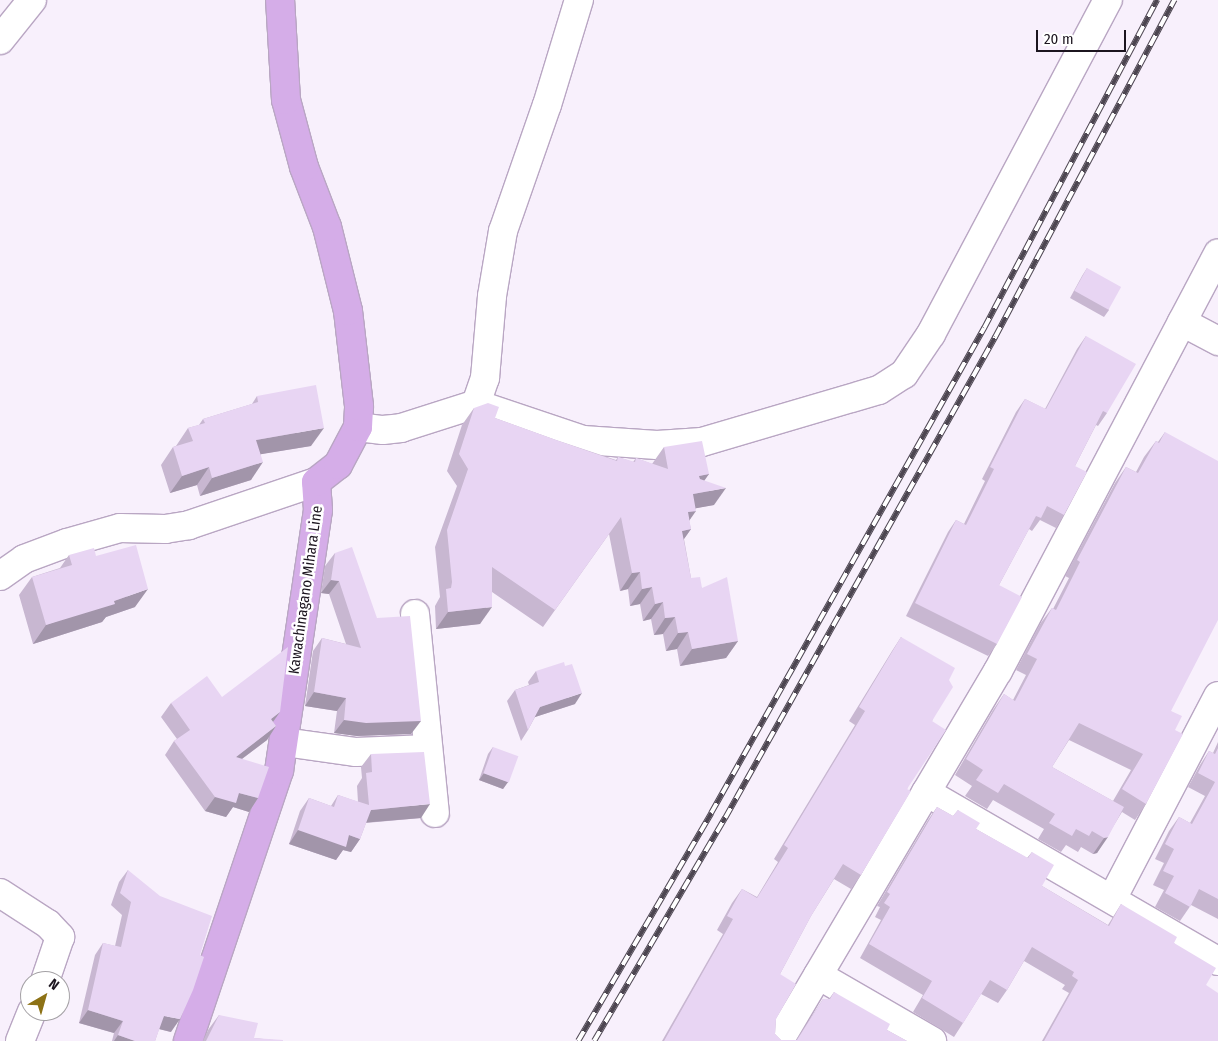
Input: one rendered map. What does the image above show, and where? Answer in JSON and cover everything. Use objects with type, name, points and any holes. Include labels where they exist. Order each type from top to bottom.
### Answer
[{"type":"main road","points":[[280,0],[286,100],[304,167],[327,227],[348,311],[359,406],[358,427],[338,465],[316,482]]},
{"type":"main road","name":"Kawachinagano Mihara Line","points":[[188,1041],[279,771],[318,510],[316,482]]},
{"type":"street","points":[[0,40],[32,0]]},
{"type":"street","points":[[476,404],[485,378],[492,296],[503,231],[547,105],[579,0]]},
{"type":"street","points":[[358,427],[383,430],[402,428],[476,404],[583,440],[657,444],[711,439],[879,390],[904,374],[931,334],[1108,0]]},
{"type":"street","points":[[779,1041],[998,671],[1218,253]]},
{"type":"street","points":[[1182,322],[1218,341]]},
{"type":"street","points":[[0,576],[24,559],[67,543],[120,528],[166,529],[189,525],[316,482]]},
{"type":"street","points":[[415,614],[435,813]]},
{"type":"street","points":[[1112,899],[1218,696]]},
{"type":"street","points":[[284,742],[356,752],[428,749]]},
{"type":"street","points":[[926,792],[1218,960]]},
{"type":"street","points":[[0,893],[48,924],[60,937],[48,971]]},
{"type":"street","points":[[818,975],[932,1041]]},
{"type":"street","points":[[20,1041],[28,1021]]},
{"type":"building","points":[[1087,268],[1121,287],[1109,310],[1074,291]]},
{"type":"building","points":[[1086,336],[1136,364],[1107,413],[1103,411],[1075,466],[1087,472],[1064,515],[1047,506],[1041,518],[1036,516],[999,585],[1022,597],[997,644],[915,603],[956,520],[966,525],[994,469],[990,467],[1025,399],[1046,409]]},
{"type":"building","points":[[316,385],[324,428],[256,440],[263,462],[212,478],[209,467],[182,476],[173,447],[193,441],[188,428],[205,423],[203,419],[258,402],[257,396]]},
{"type":"building","points":[[488,403],[499,407],[495,418],[617,461],[618,457],[635,462],[636,458],[668,469],[664,447],[702,441],[709,474],[699,476],[700,479],[726,488],[693,494],[696,511],[688,512],[691,529],[682,531],[691,578],[700,577],[702,588],[727,577],[738,641],[692,649],[688,632],[678,633],[675,617],[665,618],[663,602],[655,604],[652,587],[642,589],[640,572],[632,573],[621,517],[555,610],[492,567],[492,607],[448,612],[446,589],[451,588],[452,582],[447,530],[468,469],[459,454],[474,408]]},
{"type":"building","points":[[1165,432],[1218,461],[1218,620],[1171,711],[1182,716],[1175,730],[1183,734],[1146,804],[1122,789],[1143,754],[1079,723],[1052,767],[1124,807],[1108,837],[1104,838],[1092,831],[1089,836],[1076,829],[1072,836],[1049,823],[1055,814],[1004,784],[998,793],[976,780],[983,770],[966,759],[1004,694],[1015,701],[1037,659],[1027,654],[1052,608],[1056,610],[1080,562],[1077,560],[1126,467],[1138,473],[1156,441],[1159,443]]},
{"type":"building","points":[[136,545],[148,589],[114,601],[115,604],[46,625],[32,577],[72,565],[69,555],[94,548],[96,556]]},
{"type":"building","points":[[352,547],[377,618],[410,616],[421,721],[366,723],[344,720],[346,698],[314,692],[322,638],[361,648],[339,581],[331,580],[335,553]]},
{"type":"building","points":[[901,637],[955,668],[949,680],[953,687],[932,721],[946,730],[907,789],[911,791],[861,875],[843,864],[811,916],[780,974],[796,984],[776,1019],[775,1034],[781,1040],[797,1040],[823,999],[830,999],[834,992],[890,1024],[887,1030],[907,1041],[664,1041],[733,919],[727,916],[742,889],[757,898],[788,848],[784,845],[865,711],[859,707]]},
{"type":"building","points":[[288,647],[280,712],[271,719],[276,726],[236,757],[269,767],[258,798],[239,793],[236,803],[215,797],[174,741],[190,730],[171,703],[207,676],[222,697]]},
{"type":"building","points":[[564,662],[565,666],[572,664],[582,693],[540,707],[528,730],[515,690],[539,682],[536,671]]},
{"type":"building","points":[[493,747],[518,756],[509,783],[483,773]]},
{"type":"building","points":[[1218,748],[1218,899],[1199,889],[1190,907],[1165,893],[1174,876],[1163,871],[1174,849],[1165,844],[1179,817],[1192,824],[1215,782],[1198,773],[1209,751],[1215,754]]},
{"type":"building","points":[[424,752],[430,804],[371,810],[360,839],[349,835],[346,847],[298,830],[309,798],[334,807],[338,795],[369,805],[366,773],[372,772],[371,754]]},
{"type":"building","points":[[937,807],[953,816],[958,810],[980,823],[976,829],[1028,858],[1032,852],[1054,865],[1042,886],[1109,926],[1121,904],[1177,937],[1174,943],[1216,968],[1206,985],[1218,993],[1218,1041],[1044,1041],[1078,980],[1072,976],[1074,972],[1032,947],[1007,990],[990,980],[963,1023],[922,998],[932,981],[869,944],[890,907],[884,903],[890,894],[887,892]]},
{"type":"building","points":[[128,870],[160,896],[212,916],[200,955],[204,957],[193,990],[180,1019],[164,1016],[155,1041],[135,1041],[118,1035],[123,1021],[88,1010],[103,943],[121,947],[131,902],[120,893]]},
{"type":"building","points":[[219,1015],[258,1023],[254,1038],[283,1041],[206,1041]]},
{"type":"railway","points":[[578,1041],[711,813],[984,328],[1157,0]]},
{"type":"railway","points":[[594,1041],[725,818],[995,337],[1174,0]]}]
